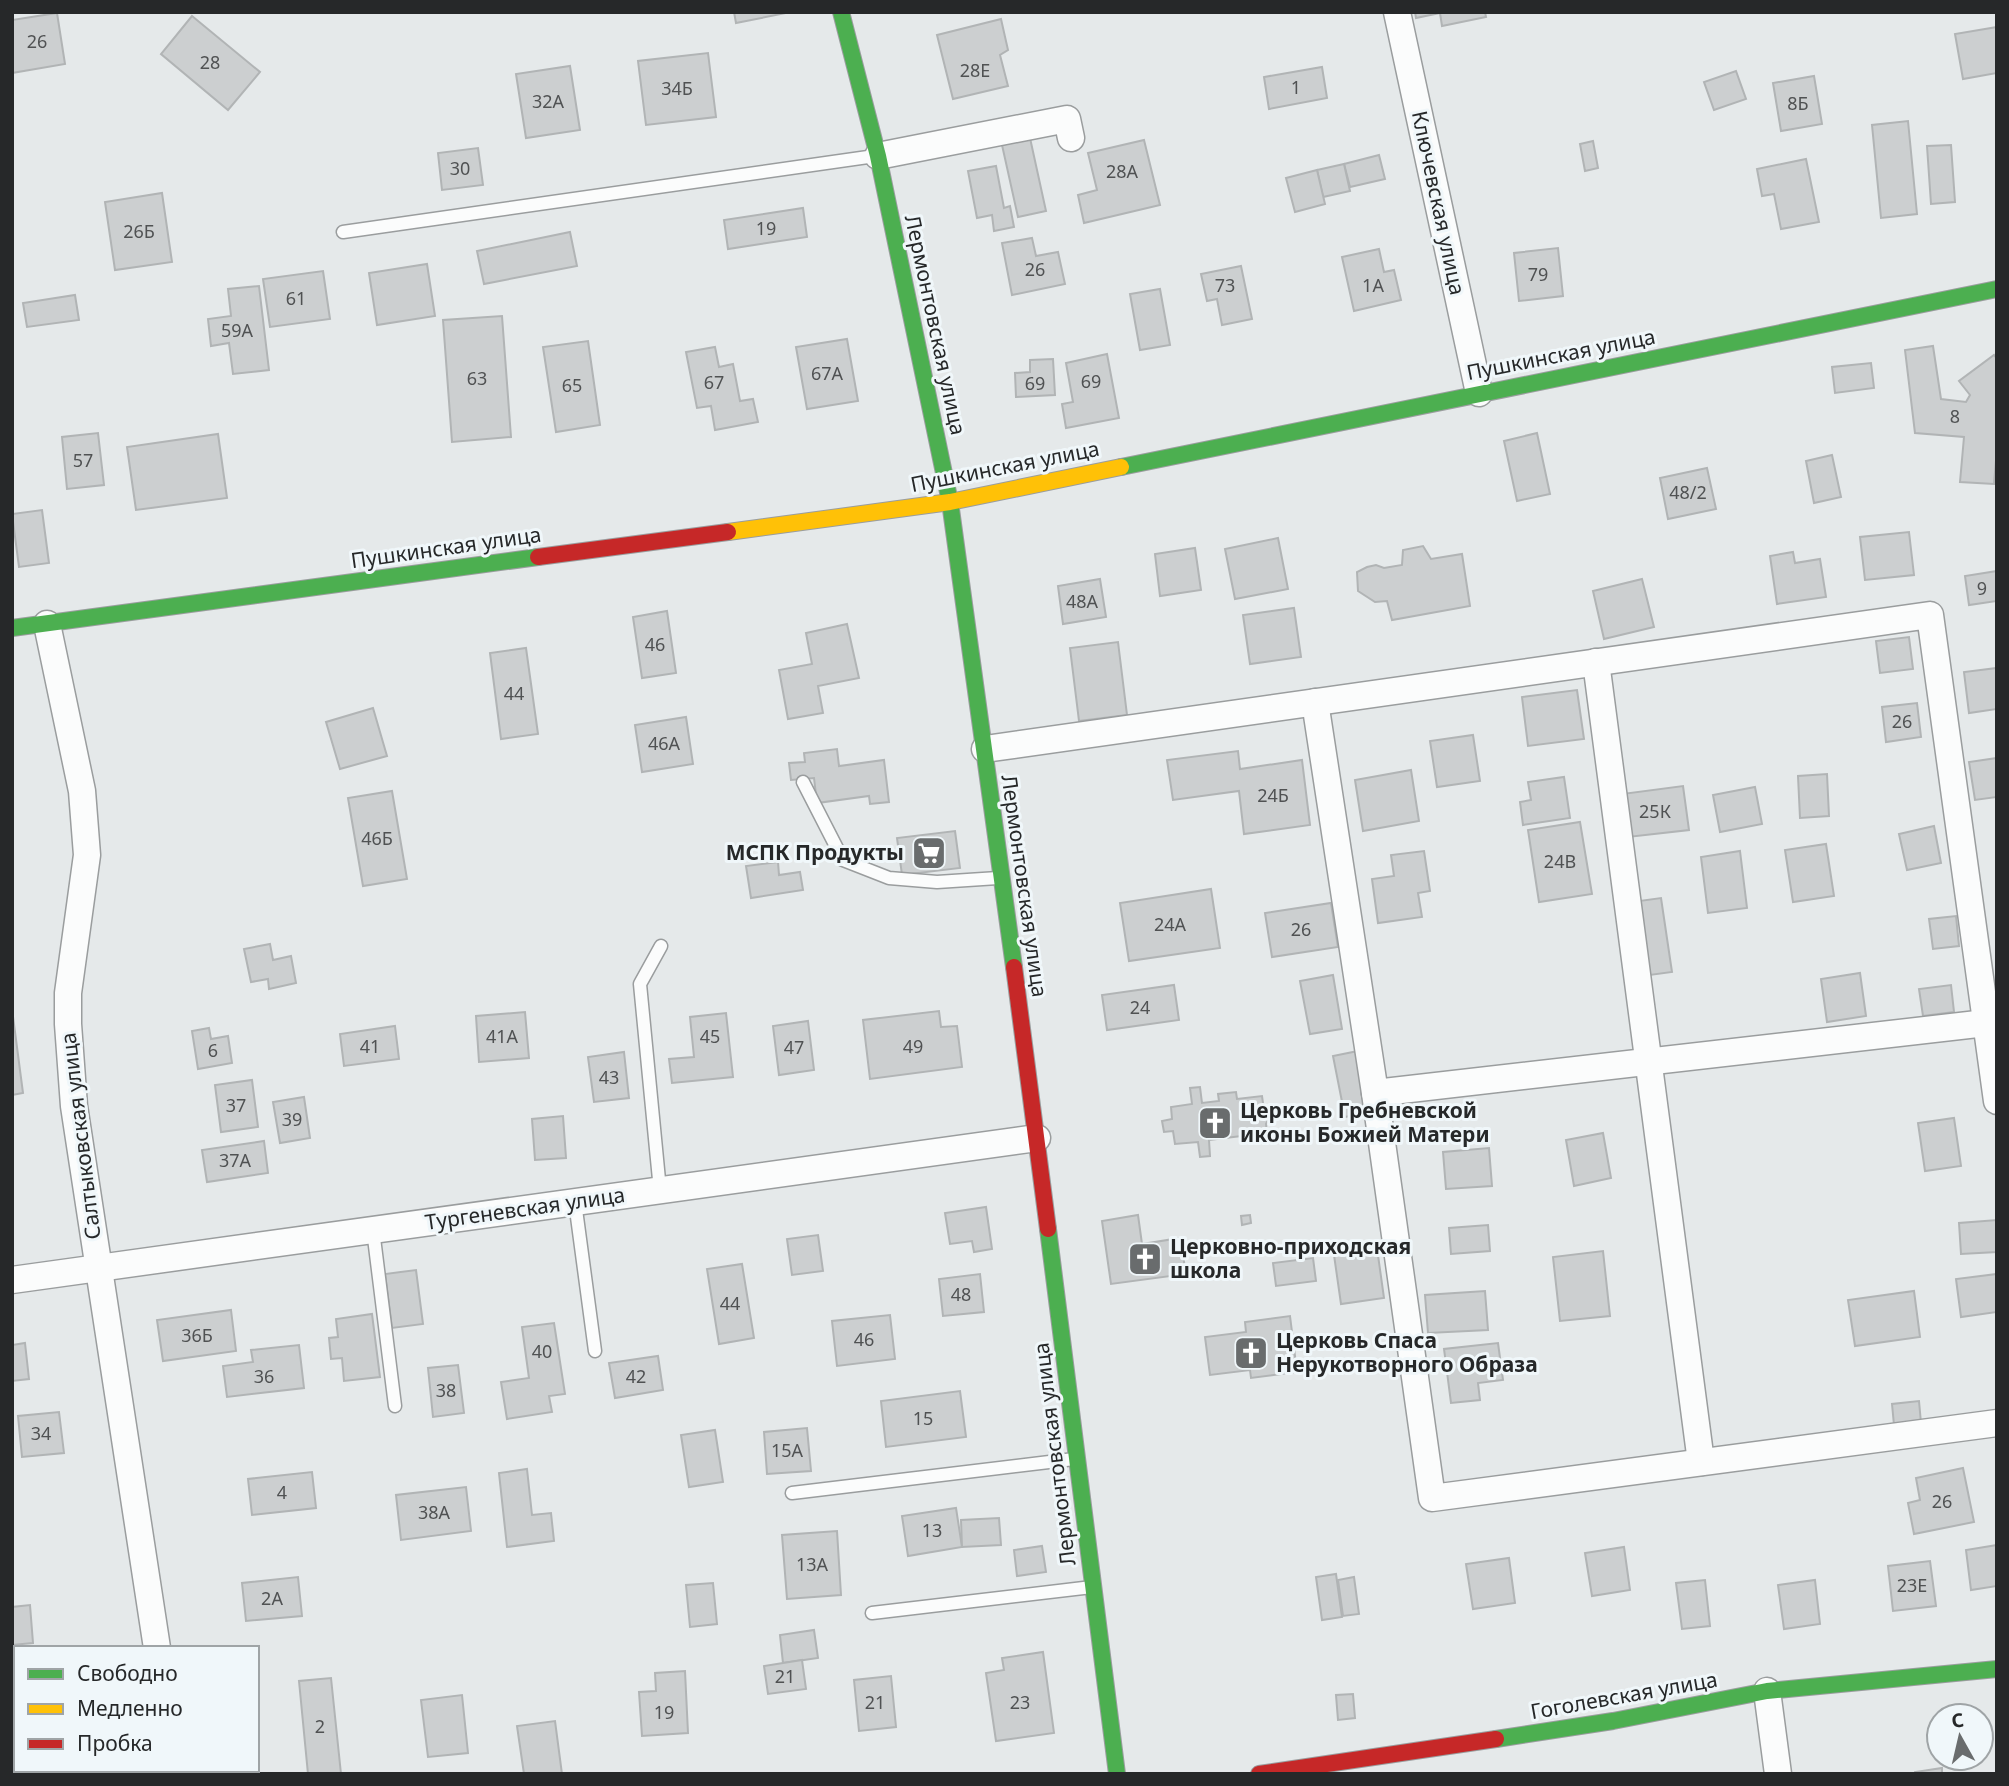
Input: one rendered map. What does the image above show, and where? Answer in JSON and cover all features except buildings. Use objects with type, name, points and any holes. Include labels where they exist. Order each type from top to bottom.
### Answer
[{"type":"street","name":"Лермонтовская улица","points":[[841,12],[878,156],[950,502],[1037,1138],[1117,1774]]},
{"type":"street","name":"Ключевская улица","points":[[1397,12],[1479,393]]},
{"type":"street","points":[[878,156],[1067,119],[1071,138]]},
{"type":"street","name":"Пушкинская улица","points":[[12,628],[950,502],[1997,289]]},
{"type":"street","points":[[985,749],[1930,615],[1997,1101]]},
{"type":"street","name":"Салтыковская улица","points":[[47,624],[83,803],[87,855],[68,993],[74,1106],[157,1646]]},
{"type":"street","points":[[1596,662],[1701,1462]]},
{"type":"street","points":[[1315,702],[1375,1093],[1432,1498],[1997,1423]]},
{"type":"street","points":[[1375,1093],[1986,1023]]},
{"type":"street","name":"Тургеневская улица","points":[[12,1280],[1037,1138]]},
{"type":"street","name":"Гоголевская улица","points":[[1259,1774],[1348,1767],[1614,1721],[1767,1691],[1997,1669]]},
{"type":"street","points":[[1767,1691],[1778,1774]]},
{"type":"lane","points":[[343,232],[878,156]]},
{"type":"lane","points":[[803,782],[843,860],[889,878],[937,882],[1002,878]]},
{"type":"lane","points":[[660,1190],[640,984],[661,946]]},
{"type":"lane","points":[[575,1202],[595,1351]]},
{"type":"lane","points":[[373,1230],[395,1406]]},
{"type":"lane","points":[[792,1493],[1077,1458]]},
{"type":"lane","points":[[872,1613],[1092,1587]]},
{"type":"traffic: fast","points":[[841,12],[878,156],[950,502],[1014,967]]},
{"type":"traffic: fast","points":[[1121,467],[1997,289]]},
{"type":"traffic: fast","points":[[12,628],[538,557]]},
{"type":"traffic: fast","points":[[1048,1229],[1117,1774]]},
{"type":"traffic: fast","points":[[1496,1739],[1613,1721],[1767,1691],[1997,1669]]},
{"type":"traffic: slow","points":[[728,532],[950,502],[1121,467]]},
{"type":"traffic: jam","points":[[538,557],[728,532]]},
{"type":"traffic: jam","points":[[1014,967],[1048,1229]]},
{"type":"traffic: jam","points":[[1259,1774],[1496,1739]]},
{"type":"place","name":"МСПК Продукты","points":[[929,853]]},
{"type":"place","name":"Церковь Гребневской иконы Божией Матери","points":[[1215,1123]]},
{"type":"place","name":"Церковно-приходская школа","points":[[1145,1259]]},
{"type":"place","name":"Церковь Спаса Нерукотворного Образа","points":[[1251,1353]]}]
